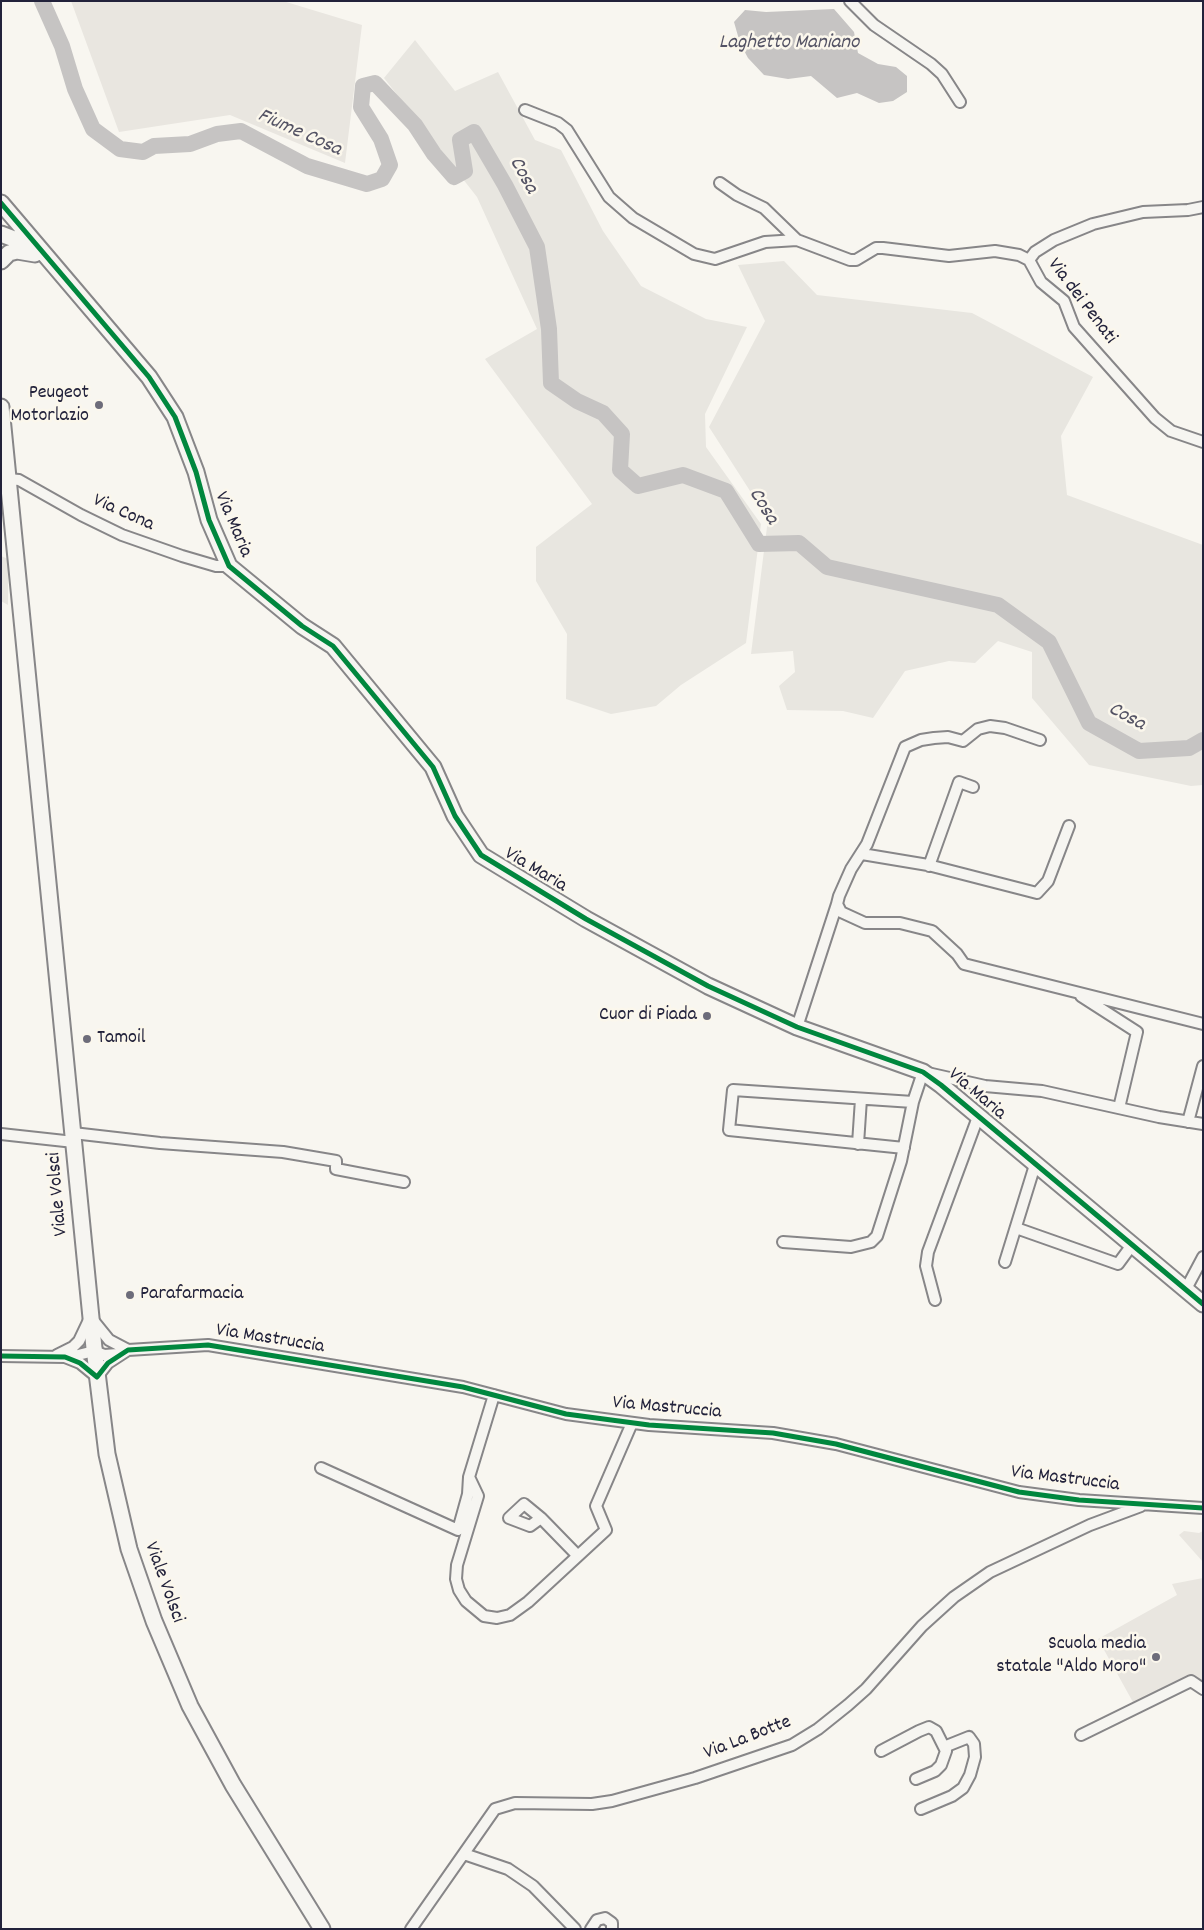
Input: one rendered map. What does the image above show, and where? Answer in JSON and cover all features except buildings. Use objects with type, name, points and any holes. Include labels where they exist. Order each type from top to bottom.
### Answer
[{"type":"street","points":[[850,1],[874,25],[932,64],[942,74],[960,102]]},
{"type":"street","points":[[524,110],[558,123],[568,130],[609,197],[633,218],[694,254],[715,259],[765,242],[797,240]]},
{"type":"street","points":[[720,183],[737,195],[764,208],[797,240],[850,260],[856,260],[876,248],[949,256],[995,251],[1019,255],[1029,260]]},
{"type":"street","points":[[1,204],[50,261]]},
{"type":"street","name":"Via dei Penati","points":[[1203,207],[1188,210],[1143,212],[1091,225],[1054,240],[1035,252],[1029,260],[1041,282],[1064,301],[1074,327],[1155,418],[1171,432],[1203,442]]},
{"type":"street","points":[[1,222],[16,227],[31,238]]},
{"type":"street","points":[[1,234],[22,242],[50,261]]},
{"type":"street","points":[[1,261],[9,253],[17,251],[33,253],[50,261]]},
{"type":"street","name":"Via Maria","points":[[50,261],[77,290],[149,377],[175,417],[196,472],[209,520],[229,566],[302,626],[333,646],[434,767],[455,816],[481,855],[586,919],[671,966],[797,1027],[923,1072],[1203,1304]]},
{"type":"street","name":"Viale Volsci","points":[[1,407],[3,462],[8,479],[34,723],[90,1315],[107,1454],[117,1502],[129,1549],[154,1621],[194,1715],[233,1785],[322,1929]]},
{"type":"street","name":"Via Cona","points":[[8,479],[19,480],[81,515],[122,535],[191,559],[216,566],[229,566]]},
{"type":"street","points":[[797,1027],[837,904],[851,868],[862,854],[905,747],[920,740],[934,738],[948,737],[963,741],[978,729],[990,726],[1005,728],[1040,740]]},
{"type":"street","points":[[930,866],[958,782],[973,787]]},
{"type":"street","points":[[862,854],[930,866],[1037,892],[1048,880],[1069,826]]},
{"type":"street","points":[[837,904],[841,912],[865,922],[900,923],[932,931],[952,949],[964,964],[1203,1024]]},
{"type":"street","points":[[1074,992],[1137,1032],[1119,1108]]},
{"type":"street","points":[[1188,1122],[1203,1066]]},
{"type":"street","points":[[783,1242],[851,1247],[871,1242],[881,1226],[904,1148],[923,1072],[985,1086],[1042,1091],[1203,1124]]},
{"type":"street","points":[[904,1148],[729,1130],[732,1090],[914,1102]]},
{"type":"street","points":[[858,1144],[861,1099]]},
{"type":"street","points":[[936,1300],[926,1266],[928,1252],[978,1117]]},
{"type":"street","points":[[1,1134],[283,1152],[336,1161],[336,1169],[404,1182]]},
{"type":"street","points":[[1005,1262],[1035,1165]]},
{"type":"street","points":[[1016,1228],[1118,1264],[1132,1245]]},
{"type":"street","points":[[1186,1289],[1203,1258]]},
{"type":"street","points":[[56,1355],[73,1347],[85,1332],[90,1315]]},
{"type":"street","points":[[1,1356],[56,1355],[69,1358],[85,1367],[97,1378],[121,1350],[101,1332],[90,1315]]},
{"type":"street","name":"Via Mastruccia","points":[[94,1349],[104,1344],[121,1350],[208,1345],[403,1376],[494,1395],[566,1414],[632,1423],[772,1433],[836,1444],[1019,1492],[1078,1500],[1203,1508]]},
{"type":"street","points":[[73,1347],[94,1349]]},
{"type":"street","points":[[69,1358],[94,1349]]},
{"type":"street","points":[[321,1468],[458,1530],[468,1494],[469,1477],[494,1395]]},
{"type":"street","points":[[469,1477],[478,1496],[457,1565],[456,1579],[459,1590],[466,1601],[484,1616],[497,1618],[510,1614],[528,1602],[606,1530],[596,1506],[632,1423]]},
{"type":"street","name":"Via La Botte","points":[[411,1929],[424,1907],[445,1882],[487,1818],[495,1809],[515,1803],[592,1804],[612,1801],[695,1778],[792,1744],[818,1729],[848,1705],[928,1620],[954,1597],[999,1568],[1090,1525],[1147,1504]]},
{"type":"street","points":[[541,1518],[578,1556]]},
{"type":"street","points":[[1081,1735],[1191,1681],[1203,1689]]},
{"type":"street","points":[[881,1751],[929,1727],[936,1731],[946,1751],[941,1765],[935,1771],[916,1779]]},
{"type":"street","points":[[921,1809],[952,1796],[963,1788],[970,1776],[975,1757],[974,1744],[969,1737],[944,1747]]},
{"type":"street","points":[[464,1854],[508,1869],[533,1886],[575,1929]]},
{"type":"street","points":[[590,1929],[597,1920],[605,1918],[612,1923],[612,1929]]},
{"type":"shaded area","points":[[71,1],[283,1],[362,25],[345,163],[230,115],[119,132]]},
{"type":"shaded area","points":[[415,40],[455,91],[498,72],[535,140],[561,150],[603,231],[641,286],[706,319],[747,327],[705,414],[706,447],[761,524],[746,643],[681,685],[656,706],[611,714],[566,699],[567,634],[536,581],[536,547],[592,504],[485,359],[537,329],[477,197],[384,78]]},
{"type":"shaded area","points":[[784,261],[817,295],[972,313],[1093,377],[1061,436],[1067,495],[1203,545],[1203,785],[1191,786],[1089,765],[1032,698],[1032,652],[998,641],[975,663],[949,661],[905,671],[873,718],[843,711],[787,710],[779,686],[795,672],[793,651],[751,654],[768,519],[709,427],[765,321],[738,265]]},
{"type":"shaded area","points":[[1,556],[8,559],[8,605],[1,601]]},
{"type":"shaded area","points":[[1184,1531],[1199,1533],[1203,1531],[1203,1562],[1179,1535]]},
{"type":"shaded area","name":"Scuola media statale \"Aldo Moro\"","points":[[1203,1578],[1203,1686],[1188,1676],[1134,1704],[1098,1639],[1177,1595],[1172,1584]]},
{"type":"water","name":"Laghetto Maniano","points":[[834,9],[854,32],[858,53],[878,64],[896,67],[907,76],[907,92],[893,101],[879,103],[857,93],[837,98],[811,76],[788,79],[764,75],[748,58],[740,43],[734,22],[745,10],[766,12]]},
{"type":"waterway","name":"Cosa","points":[[42,1],[62,46],[75,89],[93,129],[120,149],[143,152],[154,146],[190,144],[217,134],[241,131],[307,166],[367,184],[382,179],[390,165],[381,139],[361,107],[363,86],[375,83],[415,125],[434,154],[454,177],[465,171],[460,140],[474,132],[505,185],[537,247],[549,329],[551,383],[577,401],[603,413],[622,434],[620,470],[638,486],[683,475],[726,491],[759,544],[799,543],[827,567],[998,605],[1049,642],[1089,723],[1139,751],[1189,748],[1203,740]]},
{"type":"cycle path","points":[[1,203],[149,377],[175,417],[196,472],[209,520],[229,566],[302,626],[333,646],[433,767],[455,816],[481,855],[586,919],[708,986],[797,1027],[923,1072],[1203,1304]]},
{"type":"cycle path","points":[[1,1356],[65,1357],[80,1363],[97,1377],[108,1363],[128,1350],[208,1345],[463,1387],[566,1414],[649,1425],[773,1433],[836,1444],[1019,1492],[1079,1500],[1203,1508]]},
{"type":"place","name":"Peugeot Motorlazio","points":[[99,405]]},
{"type":"place","name":"Cuor di Piada","points":[[707,1016]]},
{"type":"place","name":"Tamoil","points":[[87,1039]]},
{"type":"place","name":"Parafarmacia","points":[[130,1295]]},
{"type":"place","name":"Scuola media statale \"Aldo Moro\"","points":[[1156,1657]]},
{"type":"water label","name":"Fiume Cosa","points":[[299,134]]}]
